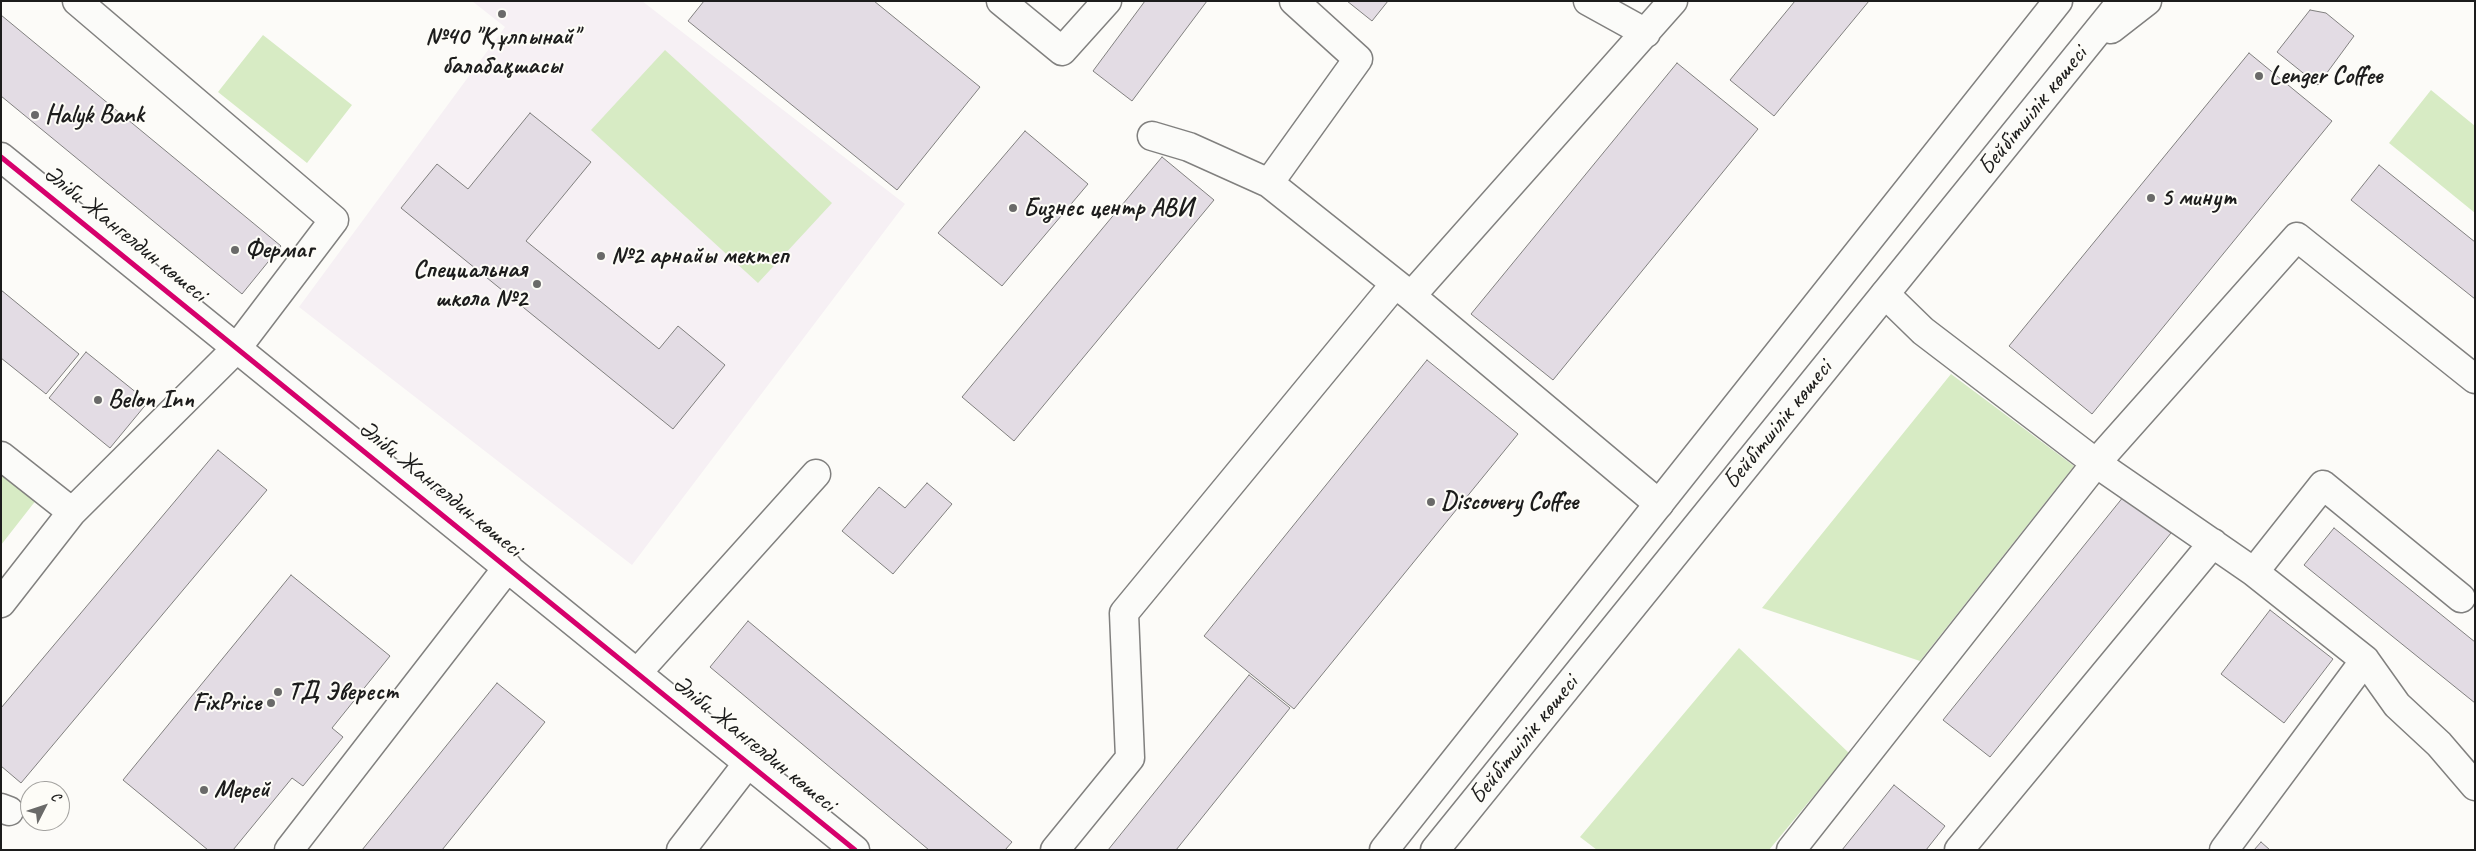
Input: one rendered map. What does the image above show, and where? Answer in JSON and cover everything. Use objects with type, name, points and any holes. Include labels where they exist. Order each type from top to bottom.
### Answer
[{"type":"main road","points":[[1,604],[72,512],[236,349],[334,220],[77,1]]},
{"type":"main road","points":[[1001,1],[1062,51],[1107,1]]},
{"type":"main road","points":[[1270,183],[1358,59],[1294,1]]},
{"type":"main road","points":[[1588,1],[1646,32]]},
{"type":"main road","points":[[1055,850],[1130,758],[1124,613],[1403,290],[1673,1]]},
{"type":"main road","name":"Бейбітшілік көшесі","points":[[1435,850],[2122,1]]},
{"type":"main road","points":[[2077,57],[2146,1]]},
{"type":"main road","name":"Бейбітшілік көшесі","points":[[1384,850],[2051,6]]},
{"type":"main road","points":[[1152,136],[1189,147],[1270,183],[1403,290],[1659,504]]},
{"type":"main road","name":"Әліби Жангелдин көшесі","points":[[1,157],[855,850]]},
{"type":"main road","points":[[1791,850],[2096,463],[2296,237],[2475,379]]},
{"type":"main road","points":[[1885,294],[1923,331],[2096,463],[2254,572],[2365,660],[2397,705],[2439,744],[2475,786]]},
{"type":"main road","points":[[1,456],[72,512]]},
{"type":"main road","points":[[637,673],[816,474]]},
{"type":"main road","points":[[2254,572],[2323,485],[2470,596]]},
{"type":"main road","points":[[1959,850],[2213,544]]},
{"type":"main road","points":[[289,850],[508,567]]},
{"type":"main road","points":[[2224,850],[2365,660]]},
{"type":"main road","points":[[681,850],[748,763]]},
{"type":"shaded area","name":"№2 арнайы мектеп","points":[[472,1],[642,1],[905,204],[632,565],[299,307],[505,27]]},
{"type":"green space","points":[[263,35],[352,105],[307,163],[218,92]]},
{"type":"green space","points":[[665,50],[832,203],[758,283],[591,130]]},
{"type":"green space","points":[[2431,90],[2475,126],[2475,213],[2389,143]]},
{"type":"green space","points":[[1951,374],[2074,466],[1920,661],[1762,608]]},
{"type":"green space","points":[[1,457],[44,490],[1,545]]},
{"type":"green space","points":[[1739,648],[1849,753],[1769,850],[1597,850],[1580,837]]},
{"type":"building","points":[[704,1],[874,1],[980,87],[897,190],[688,21]]},
{"type":"building","points":[[1145,1],[1207,1],[1132,101],[1093,71]]},
{"type":"building","points":[[1347,1],[1388,1],[1372,21]]},
{"type":"building","points":[[1795,1],[1869,1],[1774,116],[1730,80]]},
{"type":"building","points":[[2310,10],[2326,13],[2354,36],[2318,85],[2277,52]]},
{"type":"building","points":[[1,15],[281,246],[242,294],[1,96]]},
{"type":"building","points":[[2249,53],[2332,121],[2092,414],[2009,346]]},
{"type":"building","points":[[1677,63],[1758,129],[1553,380],[1471,314]]},
{"type":"building","name":"Специальная школа №2","points":[[530,113],[591,162],[526,241],[659,349],[678,326],[725,365],[673,429],[401,208],[437,164],[468,189]]},
{"type":"building","name":"Бизнес центр АВИ","points":[[1025,131],[1088,184],[1002,286],[938,233]]},
{"type":"building","points":[[1162,157],[1214,200],[1014,441],[962,397]]},
{"type":"building","points":[[2379,165],[2475,242],[2475,299],[2351,200]]},
{"type":"building","points":[[1,290],[79,354],[46,394],[1,358]]},
{"type":"building","name":"Belon Inn","points":[[86,352],[148,402],[110,448],[49,398]]},
{"type":"building","points":[[1427,360],[1518,434],[1294,709],[1204,636]]},
{"type":"building","points":[[218,450],[267,490],[20,782],[1,766],[1,708]]},
{"type":"building","points":[[927,483],[952,504],[893,574],[842,531],[879,487],[905,508]]},
{"type":"building","points":[[2124,496],[2171,533],[1990,757],[1943,720]]},
{"type":"building","points":[[2334,528],[2475,642],[2475,703],[2304,565]]},
{"type":"building","name":"ТД Эверест","points":[[291,575],[390,656],[332,728],[343,737],[303,786],[292,778],[233,850],[208,850],[123,780]]},
{"type":"building","points":[[2270,610],[2333,659],[2284,723],[2221,674]]},
{"type":"building","points":[[748,621],[1012,842],[1005,850],[929,850],[710,667]]},
{"type":"building","points":[[1249,675],[1290,708],[1176,850],[1108,850]]},
{"type":"building","points":[[497,683],[545,722],[442,850],[362,850]]},
{"type":"building","points":[[1894,785],[1945,826],[1926,850],[1842,850]]},
{"type":"building","points":[[2261,842],[2270,850],[2254,850]]},
{"type":"cycle path","points":[[1,157],[855,850]]},
{"type":"place","name":"№40 \"Құлпынай\" балабақшасы","points":[[502,14]]},
{"type":"place","name":"Lenger Coffee","points":[[2259,76]]},
{"type":"place","name":"Halyk Bank","points":[[35,115]]},
{"type":"place","name":"5 минут","points":[[2151,198]]},
{"type":"place","name":"Бизнес центр АВИ","points":[[1013,208]]},
{"type":"place","name":"Фермаг","points":[[235,250]]},
{"type":"place","name":"№2 арнайы мектеп","points":[[601,256]]},
{"type":"place","name":"Специальная школа №2","points":[[537,284]]},
{"type":"place","name":"Belon Inn","points":[[98,400]]},
{"type":"place","name":"Discovery Coffee","points":[[1431,502]]},
{"type":"place","name":"ТД Эверест","points":[[278,692]]},
{"type":"place","name":"FixPrice","points":[[271,703]]},
{"type":"place","name":"Мерей","points":[[204,790]]}]
